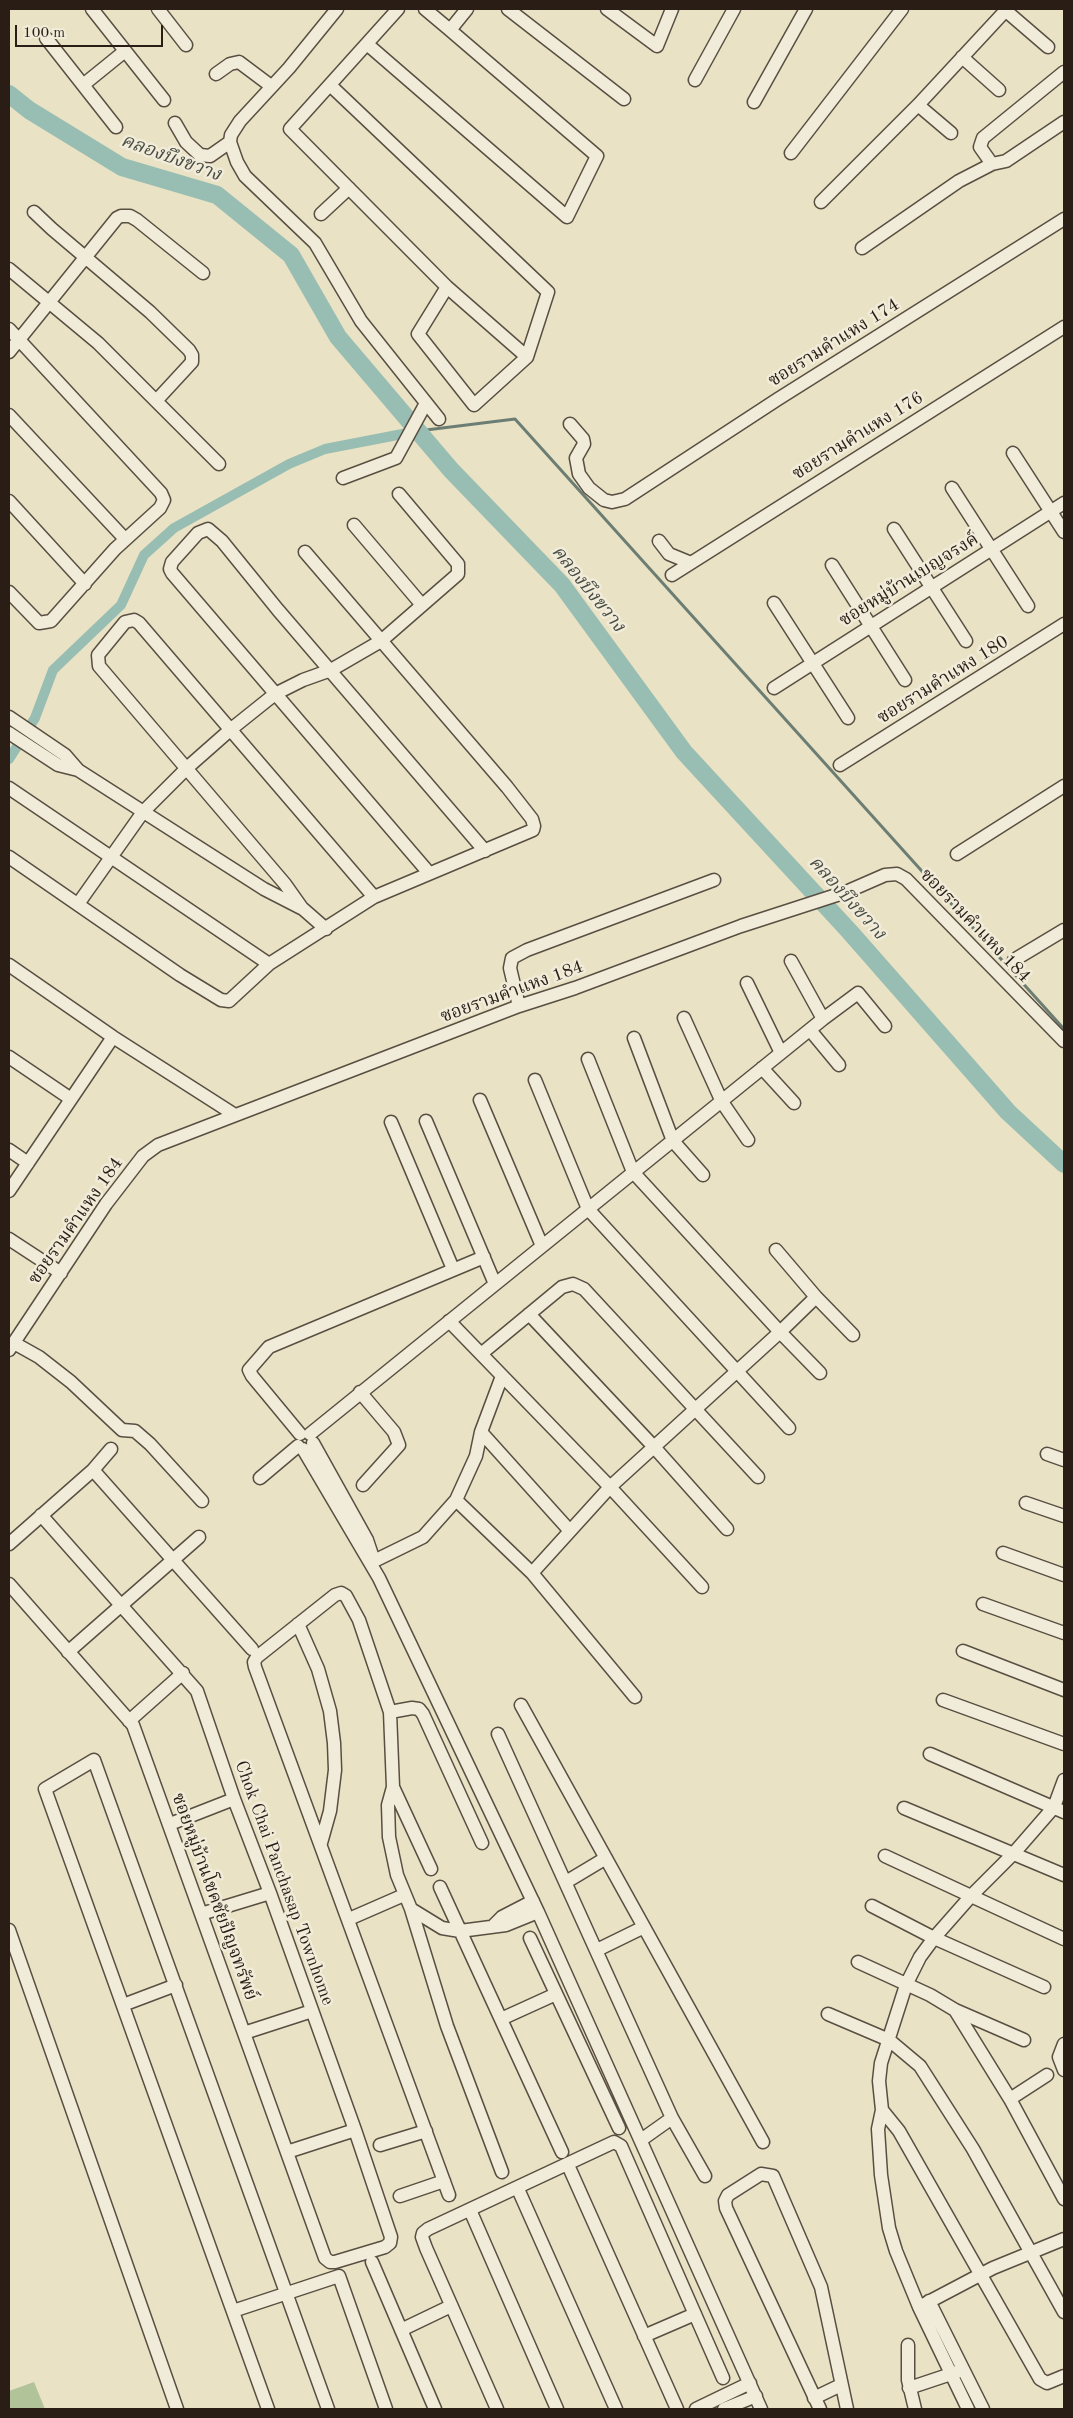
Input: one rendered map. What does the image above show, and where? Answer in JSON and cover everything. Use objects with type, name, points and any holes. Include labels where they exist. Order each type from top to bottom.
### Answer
[{"type":"street","points":[[92,9],[164,100]]},
{"type":"street","points":[[158,9],[186,45]]},
{"type":"street","points":[[337,9],[234,129],[230,142],[237,162],[245,176],[315,243],[362,321],[439,419]]},
{"type":"street","points":[[398,9],[290,129],[447,288],[527,357]]},
{"type":"street","points":[[367,44],[567,217],[597,156],[425,9]]},
{"type":"street","points":[[450,30],[467,9]]},
{"type":"street","points":[[508,9],[624,98]]},
{"type":"street","points":[[607,9],[658,46],[672,9]]},
{"type":"street","points":[[695,80],[734,9]]},
{"type":"street","points":[[754,102],[806,9]]},
{"type":"street","points":[[791,153],[902,9]]},
{"type":"street","points":[[821,202],[918,105],[1006,10],[1048,48]]},
{"type":"street","points":[[46,38],[116,127]]},
{"type":"street","points":[[82,85],[125,51]]},
{"type":"street","points":[[962,57],[999,90]]},
{"type":"street","points":[[216,74],[230,64],[239,62],[271,86]]},
{"type":"street","points":[[992,164],[980,147],[983,138],[1064,72]]},
{"type":"street","points":[[330,85],[548,292],[527,357],[474,405],[418,334],[447,288]]},
{"type":"street","points":[[918,105],[951,133]]},
{"type":"street","points":[[862,248],[959,182],[992,164],[1006,161],[1064,122]]},
{"type":"street","points":[[175,123],[186,142],[200,155],[210,156],[230,142]]},
{"type":"street","points":[[321,214],[349,188]]},
{"type":"street","points":[[34,212],[150,312],[192,355],[192,362],[156,401]]},
{"type":"street","points":[[9,352],[118,218],[125,216],[137,220],[203,273]]},
{"type":"street","name":"ซอยรามคำแหง 174","points":[[570,424],[584,439],[584,444],[576,458],[579,474],[589,488],[604,500],[612,502],[625,499],[778,399],[1064,218]]},
{"type":"street","points":[[9,269],[98,343],[220,464]]},
{"type":"street","name":"ซอยรามคำแหง 176","points":[[672,575],[1064,326]]},
{"type":"street","points":[[9,329],[164,497],[164,503],[160,508],[125,539],[51,621],[39,624],[9,592]]},
{"type":"street","points":[[343,478],[396,458],[426,404]]},
{"type":"street","points":[[9,415],[125,539]]},
{"type":"street","points":[[1013,453],[1064,532]]},
{"type":"street","points":[[952,488],[1028,606]]},
{"type":"street","points":[[78,904],[110,856],[144,812],[188,767],[230,730],[275,694],[303,680],[331,670],[382,640],[458,574],[460,567],[399,494]]},
{"type":"street","points":[[9,501],[85,584]]},
{"type":"street","name":"ซอยหมู่บ้านเบญจรงค์","points":[[774,688],[1064,503]]},
{"type":"street","points":[[354,525],[422,605]]},
{"type":"street","points":[[429,872],[170,569],[172,562],[203,529],[212,531],[222,541],[278,610],[484,851]]},
{"type":"street","points":[[894,529],[966,641]]},
{"type":"street","points":[[659,542],[669,554],[691,563]]},
{"type":"street","points":[[9,857],[180,976],[221,1000],[229,1001],[269,964],[374,897],[429,872],[527,834],[532,830],[534,822],[382,640],[304,552]]},
{"type":"street","points":[[832,565],[905,680]]},
{"type":"street","points":[[774,603],[848,718]]},
{"type":"street","points":[[302,908],[285,884],[188,767],[100,666],[98,655],[125,622],[134,620],[139,623],[374,897]]},
{"type":"street","name":"ซอยรามคำแหง 180","points":[[840,765],[1064,624]]},
{"type":"street","points":[[9,717],[61,760]]},
{"type":"street","points":[[9,733],[78,770],[264,890],[302,908],[326,928]]},
{"type":"street","points":[[957,854],[1064,786]]},
{"type":"street","points":[[9,788],[269,964]]},
{"type":"street","name":"ซอยรามคำแหง 184","points":[[11,1347],[106,1204],[143,1156],[158,1145],[520,1006],[846,892],[885,875],[897,874],[906,879],[1064,1042]]},
{"type":"street","points":[[520,1006],[510,968],[512,958],[526,950],[714,880]]},
{"type":"street","points":[[1014,960],[1064,930]]},
{"type":"street","points":[[791,961],[823,1019]]},
{"type":"street","points":[[9,965],[113,1037],[235,1115]]},
{"type":"street","points":[[747,983],[781,1053]]},
{"type":"street","points":[[260,1478],[360,1392],[823,1019],[858,993],[885,1026]]},
{"type":"street","points":[[684,1018],[722,1102],[748,1140]]},
{"type":"street","points":[[810,1030],[839,1065]]},
{"type":"street","points":[[9,1190],[113,1037]]},
{"type":"street","points":[[634,1038],[673,1141],[703,1175]]},
{"type":"street","points":[[9,1057],[71,1099]]},
{"type":"street","points":[[588,1059],[633,1172],[820,1374]]},
{"type":"street","points":[[762,1068],[794,1103]]},
{"type":"street","points":[[535,1080],[588,1209],[789,1428]]},
{"type":"street","points":[[480,1100],[542,1246]]},
{"type":"street","points":[[426,1121],[495,1284]]},
{"type":"street","points":[[391,1122],[453,1269]]},
{"type":"street","points":[[9,1150],[28,1163]]},
{"type":"street","points":[[9,1239],[61,1273]]},
{"type":"street","points":[[776,1250],[816,1297],[853,1335]]},
{"type":"street","points":[[484,1257],[269,1347],[249,1370],[305,1441],[379,1578],[536,1907],[761,2409]]},
{"type":"street","points":[[481,1354],[562,1287],[573,1284],[584,1289],[758,1477]]},
{"type":"street","points":[[532,1573],[610,1487],[695,1411],[816,1297]]},
{"type":"street","points":[[529,1314],[654,1446],[728,1529]]},
{"type":"street","points":[[449,1321],[610,1487],[702,1587]]},
{"type":"street","points":[[11,1347],[39,1357],[71,1382],[122,1430],[135,1431],[150,1444],[202,1501]]},
{"type":"street","points":[[374,1562],[423,1537],[456,1500],[476,1456],[481,1432],[502,1376]]},
{"type":"street","points":[[360,1392],[394,1432],[399,1445],[363,1485]]},
{"type":"street","points":[[481,1432],[570,1531]]},
{"type":"street","points":[[9,1544],[93,1470],[111,1449]]},
{"type":"street","points":[[1048,1454],[1064,1460]]},
{"type":"street","points":[[93,1470],[252,1649]]},
{"type":"street","points":[[456,1500],[532,1573],[635,1697]]},
{"type":"street","points":[[339,1501],[367,1540],[379,1578]]},
{"type":"street","points":[[1026,1502],[1064,1516]]},
{"type":"street","name":"Chok Chai Panchasap Townhome","points":[[41,1514],[197,1691],[234,1799],[270,1893],[355,2130],[391,2237],[390,2243],[385,2247],[335,2262],[330,2262],[325,2258]]},
{"type":"street","points":[[68,1652],[199,1537]]},
{"type":"street","points":[[1003,1553],[1064,1575]]},
{"type":"street","name":"ซอยหมู่บ้านโชคชัยปัญจทรัพย์","points":[[9,1584],[133,1725],[325,2258]]},
{"type":"street","points":[[449,2195],[254,1662],[298,1624],[335,1595],[341,1593],[346,1596],[358,1620],[390,1712],[393,1786],[388,1805],[389,1837],[397,1875],[411,1909],[447,2026],[502,2172]]},
{"type":"street","points":[[983,1604],[1064,1633]]},
{"type":"street","points":[[298,1624],[318,1669],[330,1711],[334,1744],[335,1770],[330,1811],[320,1844]]},
{"type":"street","points":[[963,1651],[1064,1690]]},
{"type":"street","points":[[129,1721],[183,1673]]},
{"type":"street","points":[[943,1700],[1064,1744]]},
{"type":"street","points":[[521,1705],[763,2142]]},
{"type":"street","points":[[390,1712],[412,1708],[419,1709],[423,1714],[482,1843]]},
{"type":"street","points":[[498,1734],[672,2118],[705,2176]]},
{"type":"street","points":[[930,1754],[1059,1810]]},
{"type":"street","points":[[268,2409],[46,1789],[94,1760],[328,2409]]},
{"type":"street","points":[[984,2409],[896,2251],[885,2209],[878,2129],[882,2110],[879,2081],[881,2063],[906,1985],[920,1957],[971,1896],[1059,1810],[1064,1780]]},
{"type":"street","points":[[393,1786],[432,1869]]},
{"type":"street","points":[[170,1824],[234,1799]]},
{"type":"street","points":[[904,1808],[1064,1875]]},
{"type":"street","points":[[885,1856],[1064,1939]]},
{"type":"street","points":[[566,1882],[606,1858]]},
{"type":"street","points":[[440,1887],[562,2152]]},
{"type":"street","points":[[201,1914],[270,1893]]},
{"type":"street","points":[[349,1919],[404,1895]]},
{"type":"street","points":[[872,1906],[934,1938],[1044,1987]]},
{"type":"street","points":[[411,1909],[442,1928],[460,1931],[494,1925],[506,1925],[536,1907]]},
{"type":"street","points":[[597,1950],[644,1927]]},
{"type":"street","points":[[9,1930],[176,2409]]},
{"type":"street","points":[[530,1938],[618,2128]]},
{"type":"street","points":[[858,1962],[906,1985],[930,1994],[955,2010],[1024,2040]]},
{"type":"street","points":[[123,2005],[176,1985]]},
{"type":"street","points":[[501,2019],[556,1994]]},
{"type":"street","points":[[955,2010],[1010,2099],[1064,2199]]},
{"type":"street","points":[[244,2032],[312,2011]]},
{"type":"street","points":[[828,2014],[889,2040],[920,2066],[973,2149],[1064,2312]]},
{"type":"street","points":[[1064,2044],[1059,2057],[1064,2070]]},
{"type":"street","points":[[1010,2099],[1047,2075]]},
{"type":"street","points":[[882,2110],[899,2131],[1043,2383],[1051,2382],[1064,2376]]},
{"type":"street","points":[[641,2140],[672,2118]]},
{"type":"street","points":[[287,2152],[355,2130]]},
{"type":"street","points":[[380,2145],[426,2131]]},
{"type":"street","points":[[497,2409],[422,2237],[428,2229],[518,2189],[614,2142],[621,2146],[723,2378]]},
{"type":"street","points":[[568,2165],[677,2409]]},
{"type":"street","points":[[842,2385],[817,2404],[726,2208],[725,2200],[728,2195],[761,2174],[773,2176],[821,2286],[829,2317],[847,2409]]},
{"type":"street","points":[[400,2196],[444,2181]]},
{"type":"street","points":[[518,2189],[616,2409]]},
{"type":"street","points":[[470,2210],[556,2409]]},
{"type":"street","points":[[924,2304],[980,2274],[1064,2239]]},
{"type":"street","points":[[372,2262],[435,2409]]},
{"type":"street","points":[[233,2311],[340,2276],[386,2409]]},
{"type":"street","points":[[924,2304],[950,2374],[968,2409]]},
{"type":"street","points":[[401,2330],[452,2306]]},
{"type":"street","points":[[644,2336],[695,2314]]},
{"type":"street","points":[[908,2345],[909,2388],[915,2409]]},
{"type":"street","points":[[909,2388],[963,2369]]},
{"type":"street","points":[[696,2409],[750,2383]]},
{"type":"street","points":[[724,2409],[756,2396]]},
{"type":"green space","points":[[34,2382],[45,2409],[9,2409],[9,2391]]},
{"type":"waterway","name":"คลองบึงขวาง","points":[[9,94],[29,110],[122,167],[217,195],[291,255],[338,337],[451,470],[562,585],[684,752],[850,932],[1008,1112],[1064,1164]]},
{"type":"waterway","points":[[418,431],[515,419],[1064,1029]]},
{"type":"waterway","points":[[9,759],[35,718],[53,670],[121,605],[144,555],[174,528],[289,464],[325,449],[418,431]]}]
